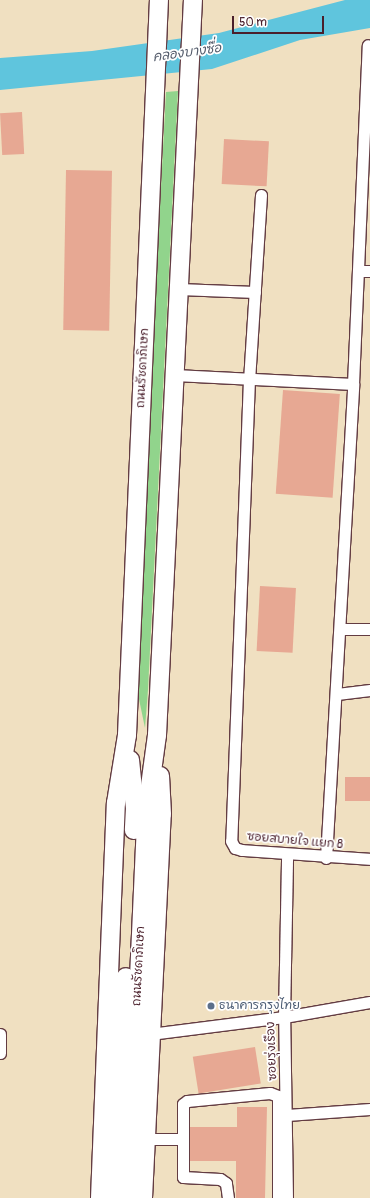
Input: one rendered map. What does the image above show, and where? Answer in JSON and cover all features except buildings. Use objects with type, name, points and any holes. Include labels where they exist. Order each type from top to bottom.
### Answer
[{"type":"main road","name":"ถนนรัชดาภิเษก","points":[[100,1198],[116,803],[127,735],[159,0]]},
{"type":"main road","name":"ถนนรัชดาภิเษก","points":[[129,1198],[147,808],[157,735],[193,0]]},
{"type":"main road","name":"ถนนรัชดาภิเษก","points":[[115,1198],[135,808],[127,735]]},
{"type":"main road","name":"ถนนรัชดาภิเษก","points":[[143,1198],[162,814],[157,735]]},
{"type":"street","points":[[326,858],[337,694],[368,45]]},
{"type":"street","points":[[249,379],[261,195]]},
{"type":"street","points":[[358,272],[370,271]]},
{"type":"street","points":[[179,289],[255,292]]},
{"type":"street","points":[[175,375],[353,384]]},
{"type":"street","name":"ซอยสบายใจ แยก 8","points":[[249,379],[230,832],[231,841],[235,848],[326,858],[370,859]]},
{"type":"street","points":[[340,629],[370,629]]},
{"type":"street","points":[[337,694],[370,690]]},
{"type":"street","name":"ซอยรุ่งเรือง","points":[[287,1198],[287,1115],[284,1017],[288,854]]},
{"type":"street","points":[[150,1034],[284,1017],[370,1002]]},
{"type":"street","points":[[0,1034],[0,1052]]},
{"type":"street","points":[[228,1198],[226,1183],[220,1179],[183,1177],[182,1139],[184,1104],[187,1101],[273,1093],[278,1096],[278,1198]]},
{"type":"street","points":[[287,1115],[370,1109]]},
{"type":"street","points":[[145,1139],[182,1139]]},
{"type":"green space","points":[[178,91],[145,728],[135,680],[166,92]]},
{"type":"water","name":"คลองบางซื่อ","points":[[345,0],[370,0],[370,28],[300,40],[212,69],[0,90],[0,58],[92,51],[219,33]]},
{"type":"place","name":"ธนาคารกรุงไทย","points":[[211,1006]]}]
